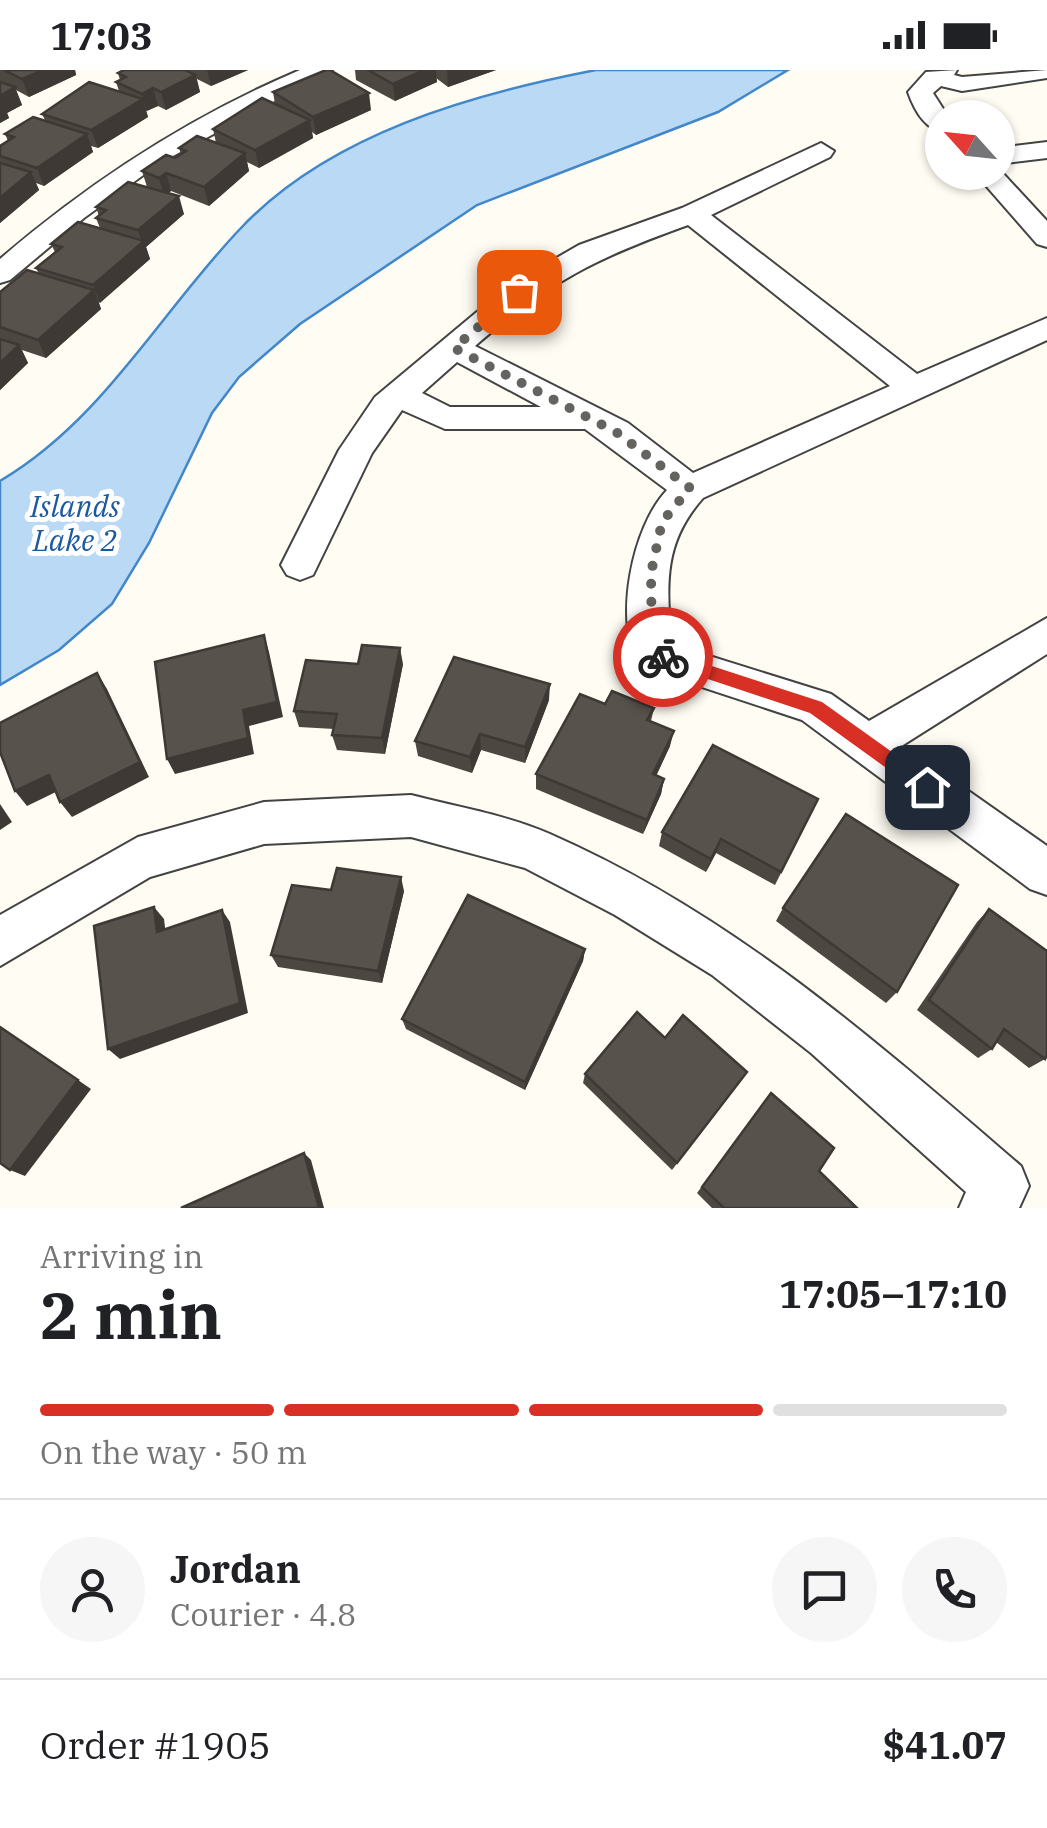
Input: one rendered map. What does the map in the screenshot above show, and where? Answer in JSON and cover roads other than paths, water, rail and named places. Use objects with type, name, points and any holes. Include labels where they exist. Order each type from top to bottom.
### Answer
[{"type":"street","points":[[0,274],[134,164],[259,95],[320,70]]},
{"type":"street","points":[[925,105],[920,92],[940,74],[962,84],[1047,71]]},
{"type":"street","points":[[1015,135],[1047,132]]},
{"type":"street","points":[[300,565],[356,450],[399,395],[519,292],[589,252],[692,214],[822,150]]},
{"type":"street","points":[[1015,154],[1047,150]]},
{"type":"street","points":[[1003,190],[1047,238]]},
{"type":"street","points":[[692,214],[914,388]]},
{"type":"street","points":[[1047,328],[690,488],[662,522],[651,573],[652,654],[816,707],[1047,873]]},
{"type":"street","points":[[454,348],[616,432],[690,488]]},
{"type":"street","points":[[399,395],[445,418],[589,418]]},
{"type":"street","points":[[868,744],[1047,634]]},
{"type":"street","points":[[0,942],[138,859],[264,823],[410,816],[534,849],[632,899],[730,958],[829,1035],[994,1197]]},
{"type":"water","name":"Islands Lake 2","points":[[596,70],[788,70],[718,112],[477,205],[300,324],[239,377],[212,413],[149,543],[112,604],[59,650],[0,685],[0,481],[37,456],[100,397],[240,229],[316,167],[359,143],[452,106]]}]
